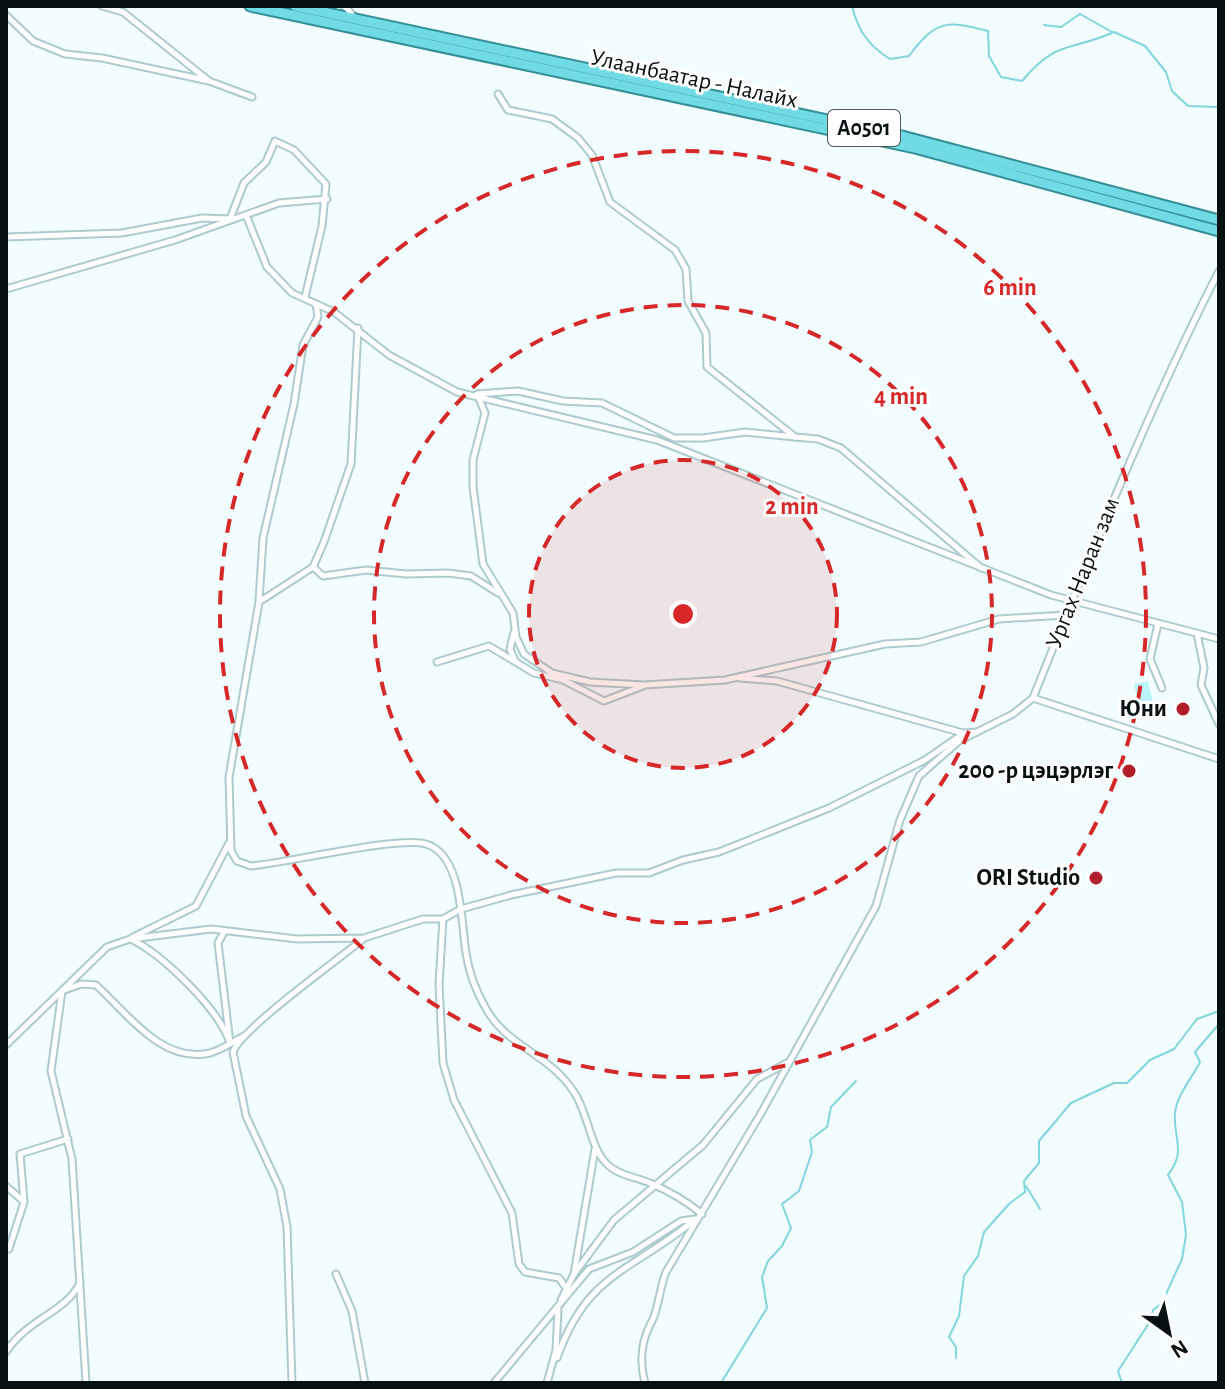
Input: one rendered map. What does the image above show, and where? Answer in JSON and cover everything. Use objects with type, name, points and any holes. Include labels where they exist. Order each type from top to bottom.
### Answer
[{"type":"highway","name":"Улаанбаатар - Налайх","points":[[250,6],[900,144],[1219,231]]},
{"type":"highway","name":"A0501","points":[[295,6],[363,20]]},
{"type":"highway","name":"Улаанбаатар - Налайх","points":[[363,20],[902,136],[1219,220]]},
{"type":"street","points":[[102,6],[123,9],[209,81]]},
{"type":"street","points":[[310,9],[331,6]]},
{"type":"street","points":[[344,6],[363,20]]},
{"type":"street","points":[[6,15],[33,41],[65,54],[102,58],[209,81],[252,97]]},
{"type":"street","points":[[498,94],[508,110],[552,119],[578,138],[592,155],[610,202],[675,250],[686,269],[688,301],[706,333],[707,367],[795,437]]},
{"type":"street","points":[[230,219],[244,183],[266,162],[275,141],[294,150],[319,173],[326,184],[327,199],[305,297]]},
{"type":"street","points":[[6,289],[175,240],[279,203],[327,199]]},
{"type":"street","points":[[246,215],[267,267],[296,296],[305,297],[358,328],[389,355],[457,392],[518,391],[563,401],[602,403],[674,438],[703,438],[745,432],[818,439],[841,448],[982,569]]},
{"type":"street","points":[[6,237],[122,233],[202,218],[230,219]]},
{"type":"street","name":"Ургах Наран зам","points":[[1033,698],[1171,366],[1219,271]]},
{"type":"street","points":[[316,303],[318,317],[303,345],[294,404],[263,538],[259,602],[229,777],[230,842],[237,861],[251,866],[426,844],[440,853],[452,873],[472,978],[484,1006],[510,1039],[542,1056],[556,1069],[575,1093],[592,1128],[595,1149],[574,1274]]},
{"type":"street","points":[[259,602],[313,567],[351,464],[358,328]]},
{"type":"street","points":[[477,394],[541,414],[595,423],[657,440],[1071,602],[1219,639]]},
{"type":"street","points":[[477,394],[485,413],[473,460],[473,487],[483,564],[513,613],[524,654],[552,673]]},
{"type":"street","points":[[313,567],[323,576],[366,570],[471,576],[499,594]]},
{"type":"street","points":[[515,662],[590,682],[644,685],[736,678],[885,644],[921,642],[999,619],[1066,615]]},
{"type":"street","points":[[1158,624],[1150,659],[1162,688]]},
{"type":"street","points":[[515,627],[510,649],[515,662]]},
{"type":"street","points":[[1197,633],[1204,668],[1201,685],[1219,724]]},
{"type":"street","points":[[437,662],[489,646],[534,673],[563,680],[604,701],[644,685]]},
{"type":"street","points":[[736,678],[777,681],[964,733],[977,732]]},
{"type":"street","points":[[645,1383],[641,1343],[646,1328],[653,1320],[657,1293],[666,1272],[876,906],[900,820],[919,776],[937,757],[1013,714],[1033,698],[1219,759]]},
{"type":"street","points":[[130,939],[211,929],[297,939],[364,938],[423,919],[443,919],[461,909],[616,873],[649,873],[683,860],[719,852],[849,798],[878,780],[925,760],[964,733]]},
{"type":"street","points":[[6,1045],[107,947],[196,906],[230,842]]},
{"type":"street","points":[[443,919],[439,1023],[443,1063],[454,1100],[512,1213],[519,1264],[525,1272],[559,1278],[566,1288]]},
{"type":"street","points":[[224,932],[218,943],[230,1043]]},
{"type":"street","points":[[62,991],[81,984],[96,985],[170,1051],[187,1055],[212,1053],[244,1036],[364,938]]},
{"type":"street","points":[[130,939],[146,947],[192,991],[224,1025],[230,1043]]},
{"type":"street","points":[[62,991],[51,1071],[68,1139],[81,1281],[86,1374],[83,1383]]},
{"type":"street","points":[[244,1036],[233,1052],[244,1107],[280,1189],[287,1227],[292,1383]]},
{"type":"street","points":[[550,1373],[560,1304],[566,1288],[614,1220],[703,1145],[757,1079],[788,1063]]},
{"type":"street","points":[[9,1249],[24,1202],[20,1154],[68,1139]]},
{"type":"street","points":[[595,1149],[606,1164],[687,1201],[699,1216]]},
{"type":"street","points":[[6,1186],[24,1202]]},
{"type":"street","points":[[494,1383],[589,1269],[633,1252],[681,1221],[699,1216]]},
{"type":"street","points":[[544,1383],[573,1319],[600,1283],[638,1262],[699,1216]]},
{"type":"street","points":[[336,1274],[352,1311],[365,1383]]},
{"type":"street","points":[[6,1352],[29,1324],[67,1303],[81,1281]]},
{"type":"shaded area","points":[[1148,681],[1154,707],[1140,710],[1134,684]]},
{"type":"waterway","points":[[852,6],[865,37],[890,59],[909,56],[935,29],[962,25],[988,31],[989,56],[1001,77],[1022,81],[1055,52],[1114,32],[1145,46],[1166,72],[1172,91],[1188,106],[1219,107]]},
{"type":"waterway","points":[[1044,25],[1061,27],[1080,14],[1112,32]]},
{"type":"waterway","points":[[956,1358],[956,1347],[949,1337],[959,1316],[964,1276],[978,1256],[984,1232],[1010,1203],[1025,1192],[1024,1181],[1039,1163],[1039,1141],[1071,1103],[1114,1083],[1127,1083],[1150,1060],[1174,1049],[1197,1019],[1219,1011]]},
{"type":"waterway","points":[[1122,1383],[1118,1371],[1151,1320],[1153,1310],[1162,1303],[1182,1259],[1186,1235],[1182,1202],[1168,1175],[1178,1151],[1176,1107],[1200,1062],[1195,1052],[1219,1024]]},
{"type":"waterway","points":[[721,1383],[767,1308],[762,1277],[768,1261],[782,1246],[791,1228],[782,1204],[799,1191],[812,1152],[810,1140],[827,1127],[831,1107],[856,1081]]},
{"type":"waterway","points":[[1026,1186],[1040,1209]]},
{"type":"place","name":"Юни","points":[[1183,709]]},
{"type":"place","name":"200 -р цэцэрлэг","points":[[1129,771]]},
{"type":"place","name":"ORI Studio","points":[[1096,878]]}]
